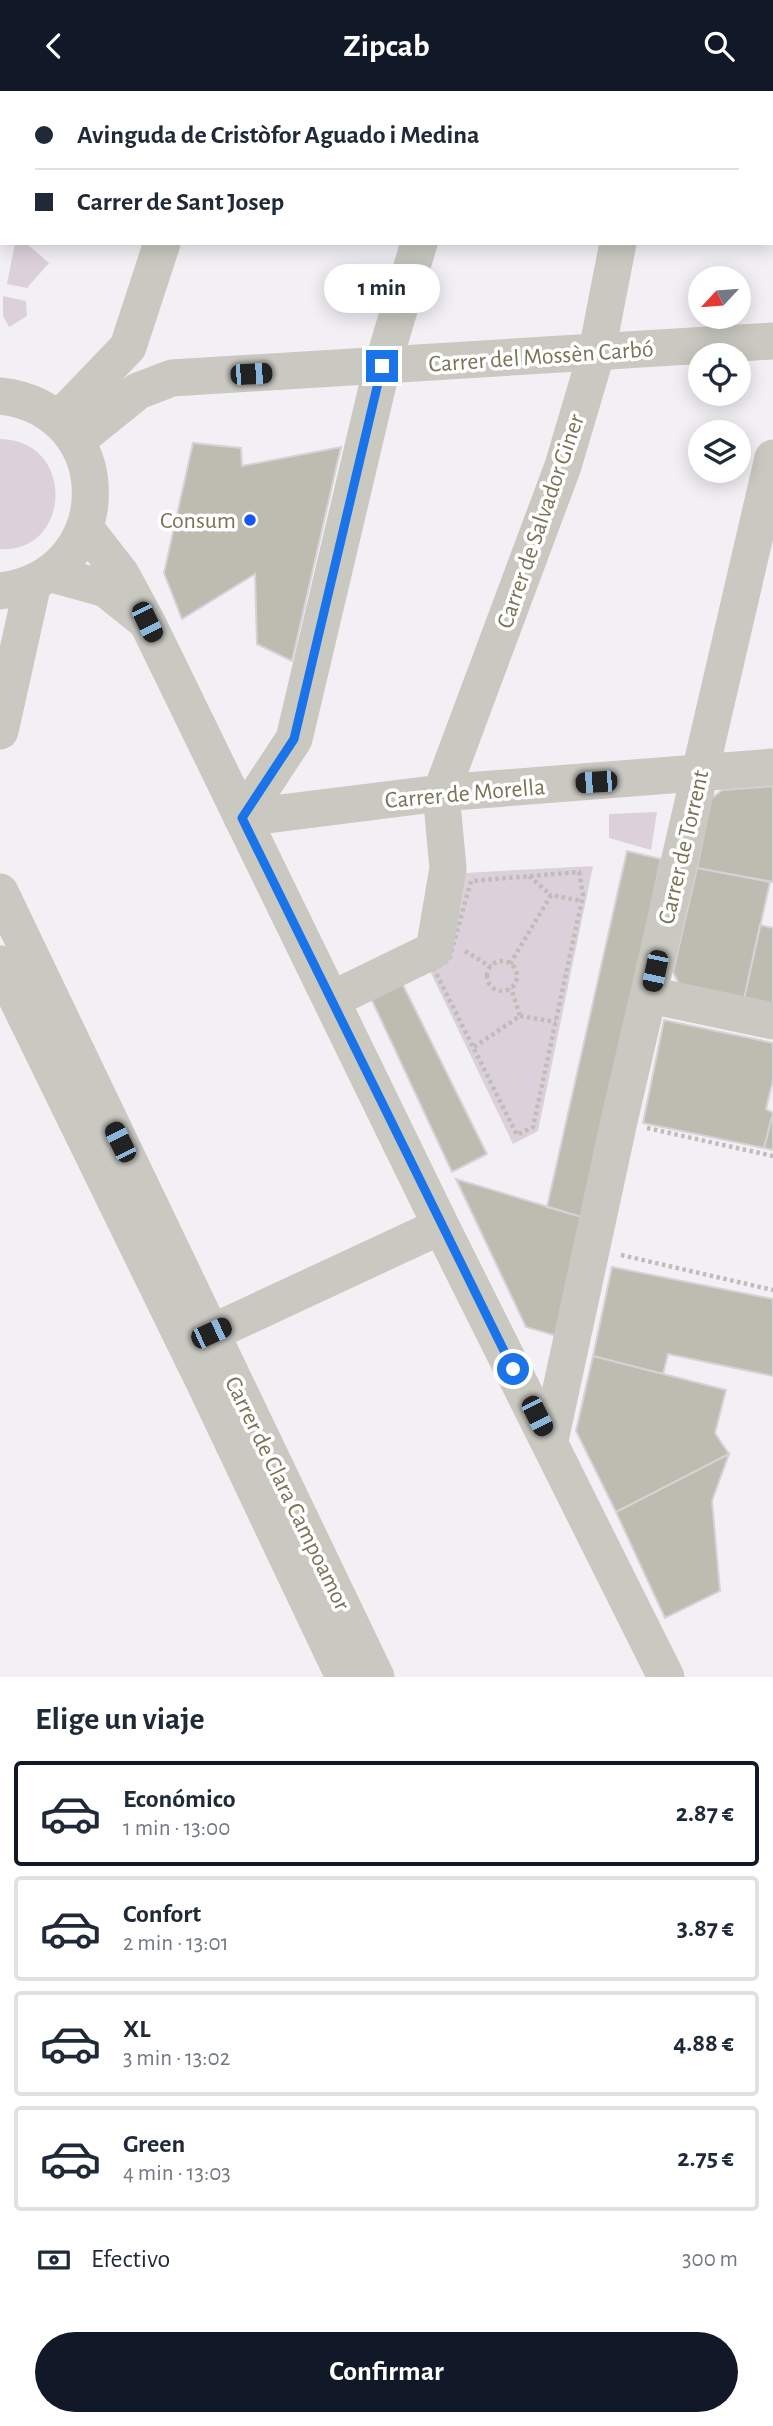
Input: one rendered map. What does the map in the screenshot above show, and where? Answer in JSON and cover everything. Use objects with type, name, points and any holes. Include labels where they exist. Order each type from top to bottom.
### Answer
[{"type":"street","points":[[67,430],[128,348],[161,245]]},
{"type":"street","points":[[242,818],[294,739],[382,366],[418,245]]},
{"type":"street","name":"Carrer de Salvador Giner","points":[[441,793],[563,466],[597,351],[618,245]]},
{"type":"street","name":"Carrer del Mossèn Carbó","points":[[67,430],[138,391],[172,378],[773,341]]},
{"type":"street","points":[[0,396],[16,398],[38,407],[67,430],[88,469],[92,499],[86,529],[72,554],[28,583],[0,731]]},
{"type":"street","name":"Carrer de Torrent","points":[[550,1440],[619,1121],[773,458]]},
{"type":"street","points":[[86,529],[121,574],[147,622],[440,1226],[550,1440],[666,1677]]},
{"type":"street","points":[[28,583],[106,589],[147,622]]},
{"type":"street","name":"Carrer de Morella","points":[[242,818],[441,793],[700,775],[773,767]]},
{"type":"street","points":[[331,1000],[434,950],[448,868],[441,793]]},
{"type":"street","name":"Carrer de Clara Campoamor","points":[[0,892],[376,1677]]},
{"type":"street","name":"Carrer de Clara Campoamor","points":[[0,964],[198,1369],[344,1677]]},
{"type":"street","points":[[650,995],[773,1021]]},
{"type":"street","points":[[211,1333],[440,1226]]},
{"type":"path","points":[[579,872],[584,884],[582,901],[533,1127],[517,1135],[434,969],[449,960],[471,881],[579,872]]},
{"type":"path","points":[[529,876],[551,895],[582,901]]},
{"type":"path","points":[[510,964],[551,895]]},
{"type":"path","points":[[449,941],[491,967]]},
{"type":"path","points":[[511,988],[502,991],[493,987],[488,974],[491,967],[500,961],[510,964],[517,975],[511,988],[520,1016]]},
{"type":"path","points":[[474,1047],[520,1016],[556,1023]]},
{"type":"path","points":[[619,1121],[773,1156]]},
{"type":"path","points":[[593,1246],[773,1290]]},
{"type":"shaded area","points":[[15,245],[28,245],[49,263],[27,288],[7,284]]},
{"type":"shaded area","points":[[3,296],[26,301],[27,316],[9,327],[3,316]]},
{"type":"shaded area","points":[[0,439],[25,444],[42,457],[53,476],[56,496],[52,517],[41,534],[24,546],[0,549]]},
{"type":"shaded area","points":[[657,812],[651,850],[609,838],[609,814]]},
{"type":"shaded area","points":[[593,866],[538,1131],[513,1144],[428,967],[464,873]]},
{"type":"building","name":"Consum","points":[[193,443],[241,448],[242,466],[341,447],[292,661],[257,644],[255,574],[182,619],[164,573]]},
{"type":"building","points":[[773,786],[773,882],[697,868],[711,799],[722,790]]},
{"type":"building","points":[[627,851],[661,859],[585,1218],[547,1207]]},
{"type":"building","points":[[697,868],[770,882],[744,999],[680,986],[673,972]]},
{"type":"building","points":[[760,925],[773,928],[773,1005],[744,999]]},
{"type":"building","points":[[400,979],[487,1154],[452,1172],[370,996]]},
{"type":"building","points":[[664,1020],[773,1043],[773,1080],[766,1109],[773,1113],[764,1148],[643,1123]]},
{"type":"building","points":[[773,1113],[773,1150],[764,1148]]},
{"type":"building","points":[[456,1179],[585,1218],[557,1336],[526,1327]]},
{"type":"building","points":[[612,1267],[773,1299],[773,1376],[668,1354],[663,1374],[593,1356]]},
{"type":"building","points":[[593,1356],[726,1390],[715,1433],[729,1454],[616,1512],[576,1431]]},
{"type":"building","points":[[729,1454],[712,1501],[720,1591],[665,1618],[616,1512]]},
{"type":"place","name":"Consum","points":[[250,520]]},
{"type":"route","points":[[382,366],[294,739],[242,818],[440,1226],[513,1369]]}]
